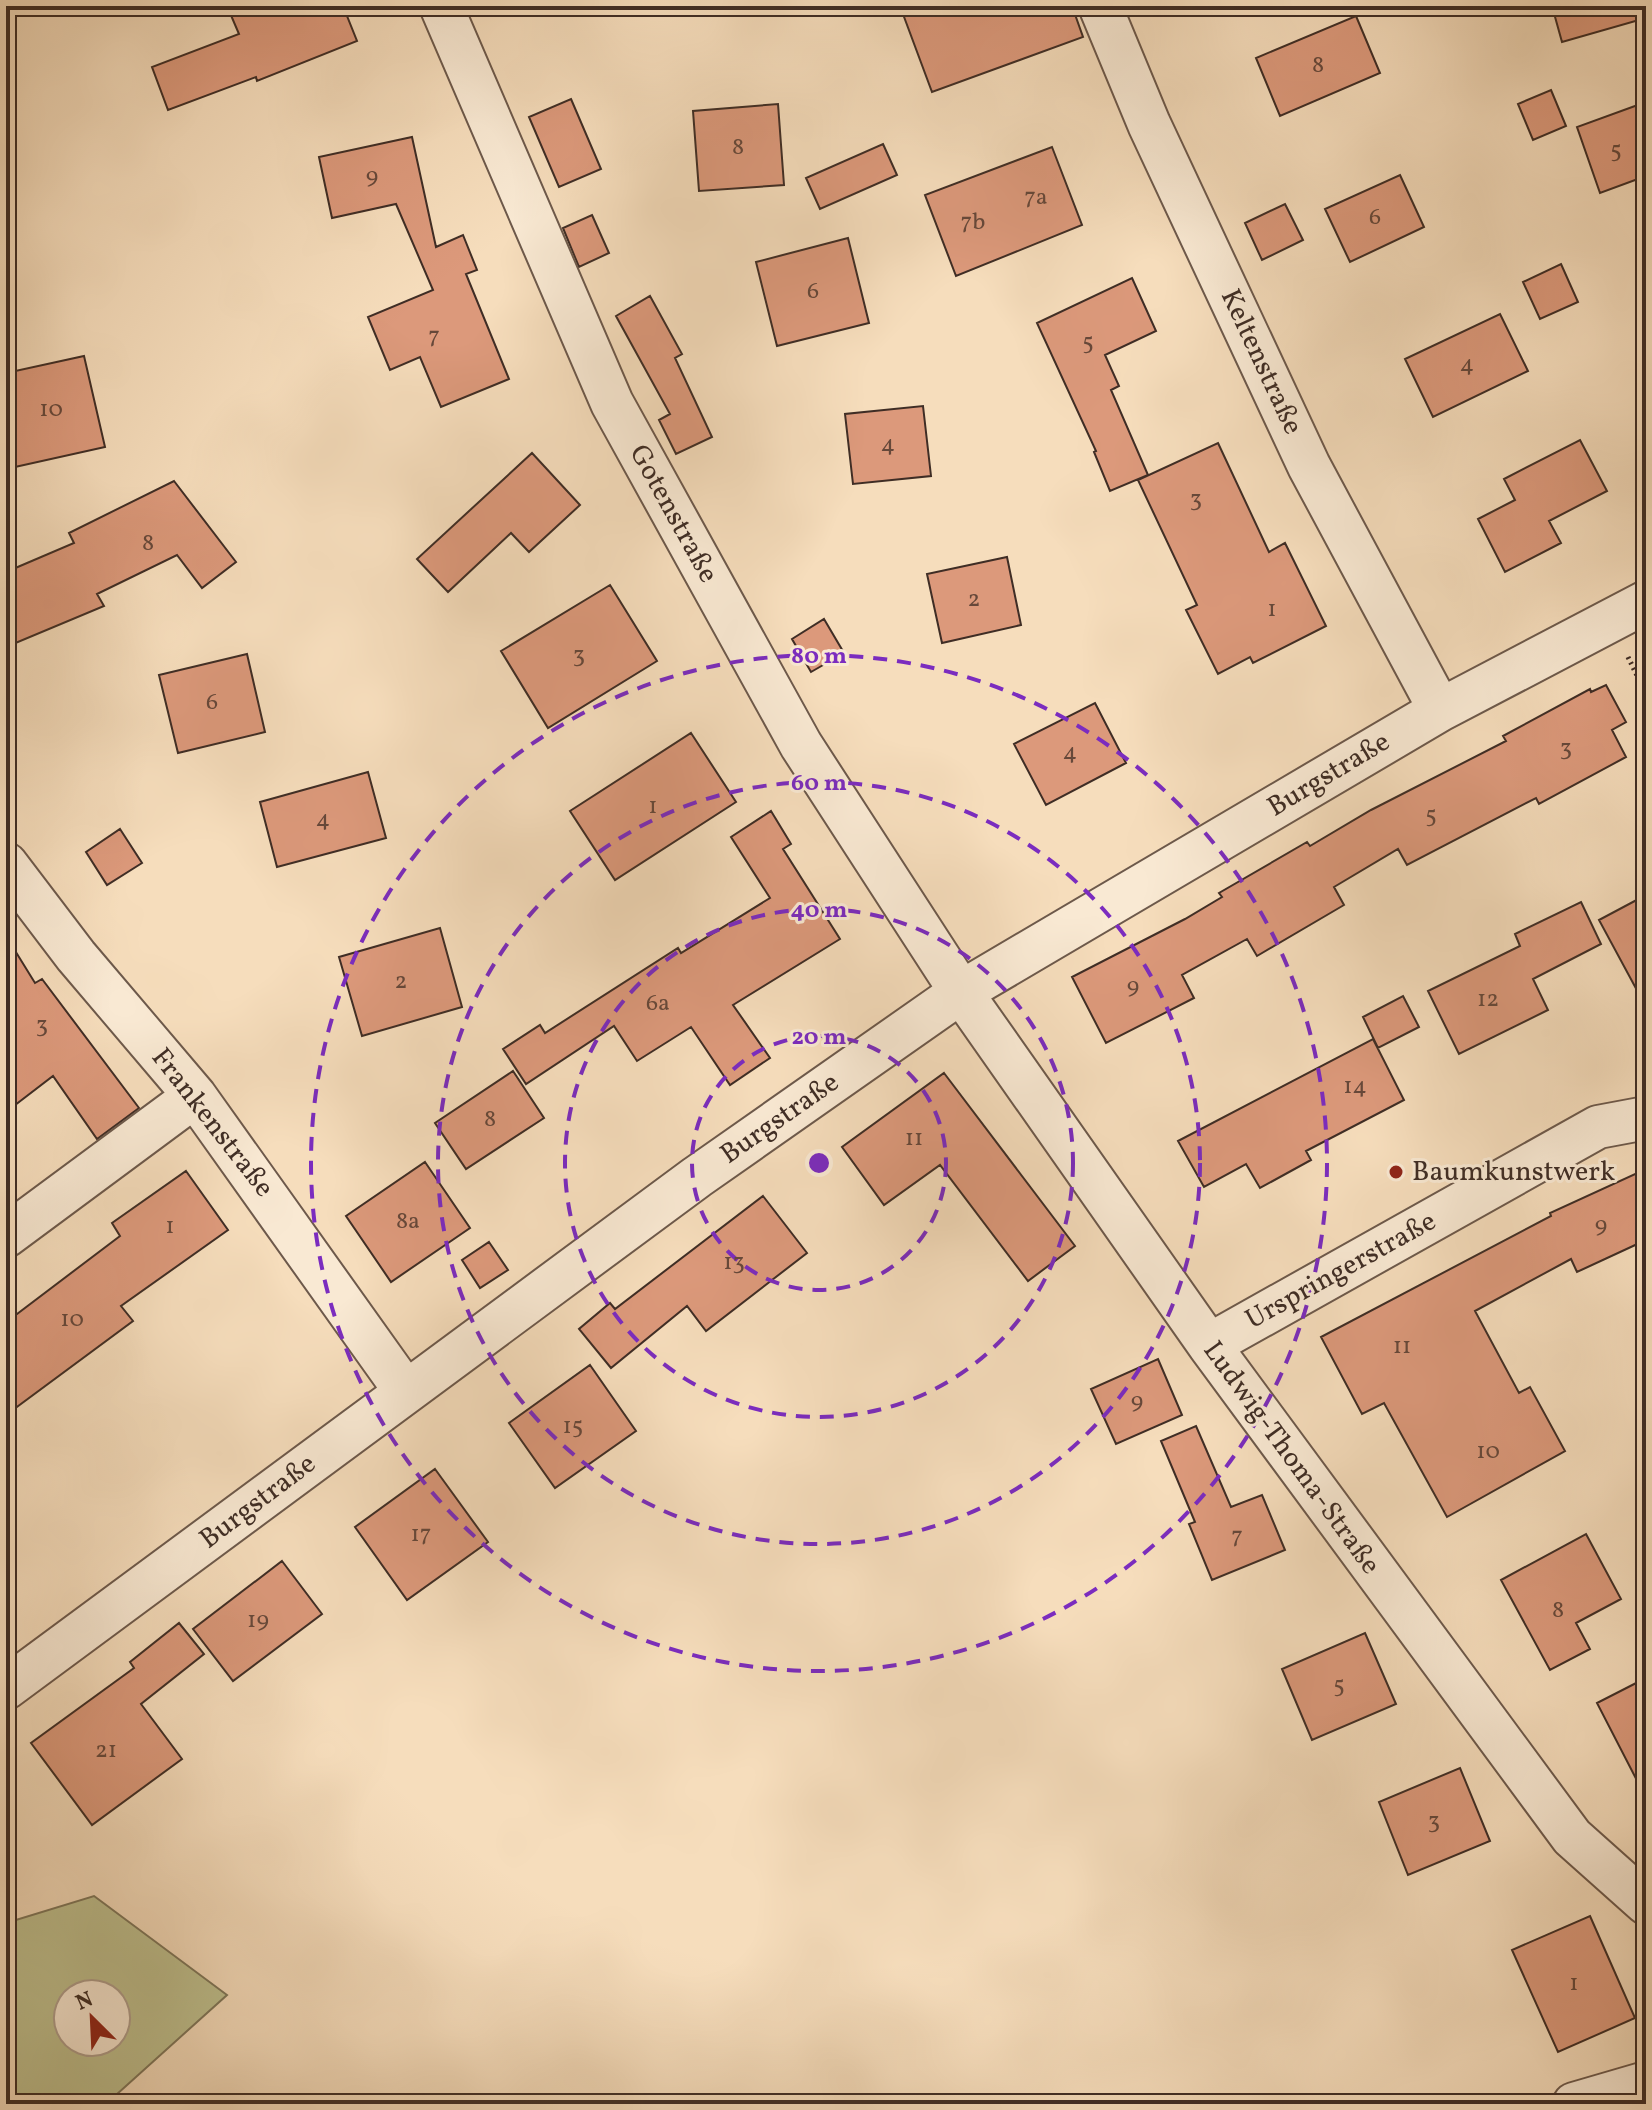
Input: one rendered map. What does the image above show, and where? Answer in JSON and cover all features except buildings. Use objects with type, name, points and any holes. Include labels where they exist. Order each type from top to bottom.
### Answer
[{"type":"street","name":"Gotenstraße","points":[[441,6],[612,403],[801,745],[961,992]]},
{"type":"street","name":"Keltenstraße","points":[[1100,6],[1149,124],[1309,466],[1440,710]]},
{"type":"street","name":"Burgstraße","points":[[6,1688],[697,1177],[961,992],[1440,710],[1646,602]]},
{"type":"street","name":"Frankenstraße","points":[[6,864],[76,956],[195,1096],[406,1392]]},
{"type":"street","name":"Ludwig-Thoma-Straße","points":[[961,992],[1209,1345],[1572,1837],[1646,1903]]},
{"type":"street","points":[[6,1236],[195,1096]]},
{"type":"street","name":"Urspringerstraße","points":[[1209,1345],[1598,1127],[1646,1118]]},
{"type":"street","points":[[1574,2104],[1646,2083]]},
{"type":"green space","points":[[94,1896],[227,1995],[106,2104],[6,2104],[6,1923]]},
{"type":"place","name":"Baumkunstwerk","points":[[1396,1172]]}]
